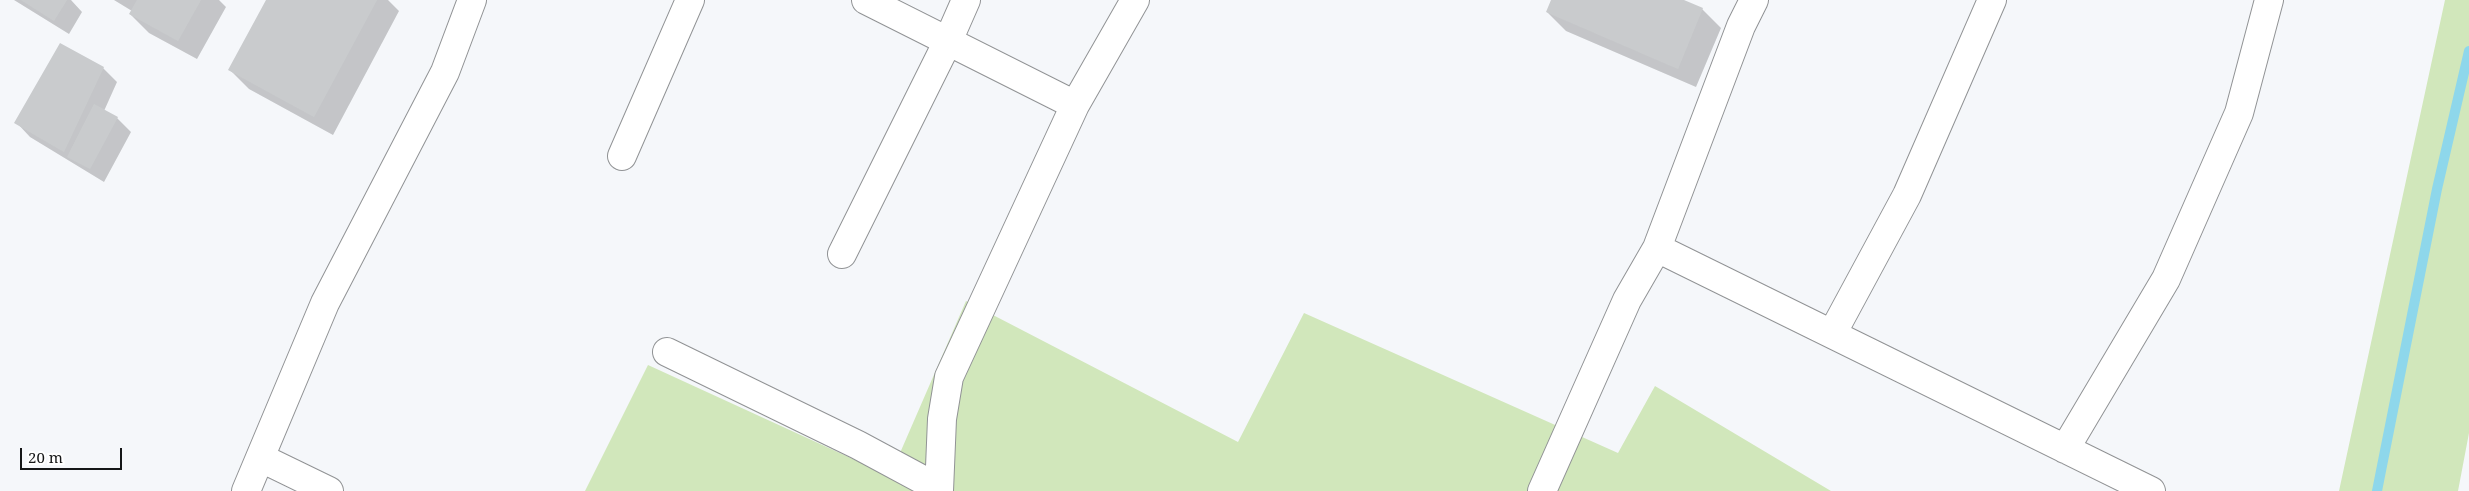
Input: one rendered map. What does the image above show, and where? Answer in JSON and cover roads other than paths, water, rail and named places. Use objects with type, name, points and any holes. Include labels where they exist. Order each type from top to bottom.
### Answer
[{"type":"street","points":[[246,491],[326,303],[445,72],[472,0]]},
{"type":"street","points":[[622,156],[690,0]]},
{"type":"street","points":[[866,0],[1075,105]]},
{"type":"street","points":[[842,254],[948,41],[966,0]]},
{"type":"street","points":[[667,352],[858,445],[939,490],[942,419],[949,376],[1075,105],[1135,0]]},
{"type":"street","points":[[1542,491],[1627,300],[1657,248],[1741,26],[1754,0]]},
{"type":"street","points":[[1832,334],[1907,195],[1992,0]]},
{"type":"street","points":[[2065,449],[2166,279],[2239,113],[2269,0]]},
{"type":"street","points":[[1657,248],[2151,491]]},
{"type":"street","points":[[261,458],[329,491]]},
{"type":"waterway","points":[[2377,491],[2437,189],[2469,51]]}]
